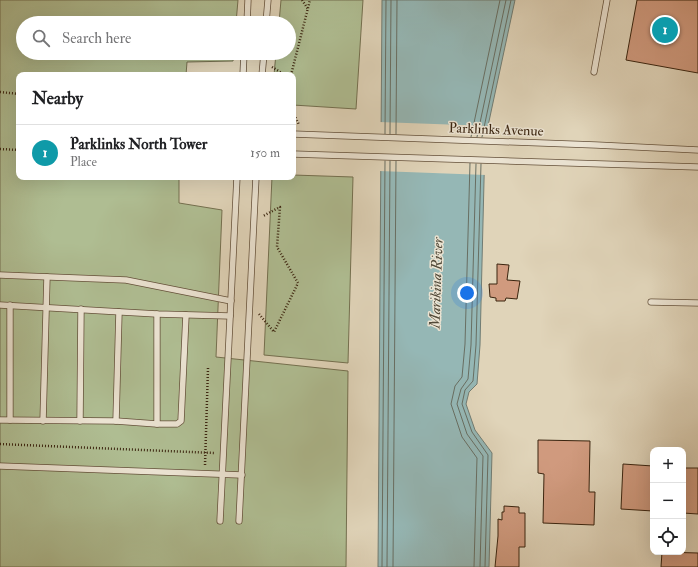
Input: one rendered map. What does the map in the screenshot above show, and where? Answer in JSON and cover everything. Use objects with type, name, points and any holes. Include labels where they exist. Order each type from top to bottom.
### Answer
[{"type":"lane","points":[[247,16],[248,0]]},
{"type":"lane","points":[[267,16],[268,0]]},
{"type":"lane","points":[[594,72],[607,0]]},
{"type":"lane","points":[[243,72],[244,60]]},
{"type":"lane","points":[[262,72],[263,61]]},
{"type":"lane","name":"Parklinks Avenue","points":[[296,134],[698,150]]},
{"type":"lane","points":[[296,154],[698,167]]},
{"type":"lane","points":[[220,521],[237,180]]},
{"type":"lane","points":[[239,521],[256,180]]},
{"type":"lane","points":[[0,276],[126,280],[231,301]]},
{"type":"lane","points":[[43,421],[47,277]]},
{"type":"lane","points":[[651,302],[698,303]]},
{"type":"lane","points":[[0,305],[157,314],[230,316]]},
{"type":"lane","points":[[10,305],[10,420]]},
{"type":"lane","points":[[80,422],[81,309]]},
{"type":"lane","points":[[116,421],[119,312]]},
{"type":"lane","points":[[157,314],[157,424]]},
{"type":"lane","points":[[0,420],[80,422],[116,421],[177,424],[181,421],[186,315]]},
{"type":"lane","points":[[0,466],[242,475]]},
{"type":"path","points":[[302,0],[308,10]]},
{"type":"path","points":[[296,56],[310,0]]},
{"type":"path","points":[[292,72],[295,60]]},
{"type":"path","points":[[263,61],[280,72]]},
{"type":"path","points":[[0,92],[16,94]]},
{"type":"path","points":[[0,149],[16,150]]},
{"type":"path","points":[[250,306],[274,332],[298,283],[277,247],[280,207],[254,220]]},
{"type":"path","points":[[204,473],[208,368]]},
{"type":"path","points":[[0,444],[223,454]]},
{"type":"green space","points":[[0,0],[238,0],[237,16],[16,16],[16,60],[233,60],[187,62],[186,72],[16,72],[16,180],[179,180],[179,203],[222,210],[216,357],[348,371],[346,567],[0,567]]},
{"type":"green space","points":[[281,0],[363,0],[356,109],[296,105],[296,72],[274,72],[275,60],[296,60],[296,16],[280,16]]},
{"type":"green space","points":[[296,175],[353,177],[348,363],[264,355],[272,180],[296,180]]},
{"type":"water","name":"Marikina River","points":[[382,0],[515,0],[485,140],[480,345],[477,384],[469,392],[466,404],[475,430],[492,453],[489,567],[378,567]]},
{"type":"pier","points":[[379,122],[490,126],[487,141],[486,175],[379,171]]},
{"type":"building","points":[[637,0],[698,0],[698,73],[626,60]]},
{"type":"building","points":[[497,264],[509,265],[507,280],[520,281],[517,299],[506,298],[505,301],[496,301],[496,298],[490,297],[489,284],[497,284]]},
{"type":"building","points":[[538,440],[590,441],[589,492],[595,492],[594,525],[543,523],[544,474],[538,473]]},
{"type":"building","points":[[623,464],[650,466],[650,511],[621,509]]},
{"type":"building","points":[[686,468],[698,468],[698,514],[686,513]]},
{"type":"building","points":[[504,506],[519,507],[519,513],[525,513],[525,547],[519,547],[519,567],[495,567],[498,519],[502,520]]},
{"type":"building","points":[[686,553],[698,553],[698,567],[661,567],[662,555],[686,555]]},
{"type":"place","name":"Parklinks North Tower","points":[[665,30]]}]
